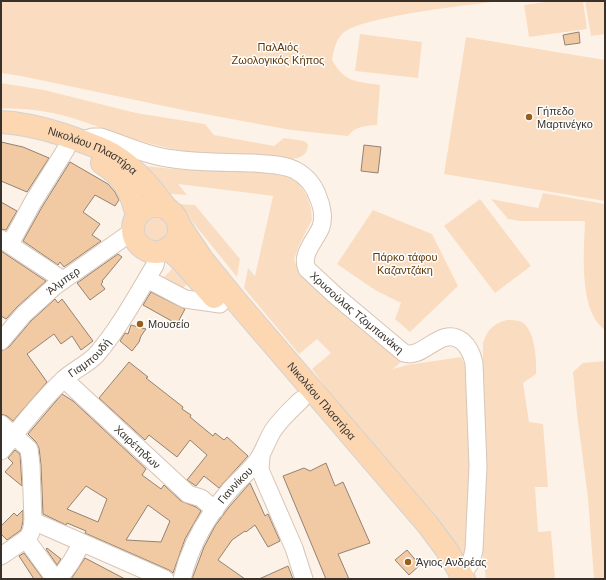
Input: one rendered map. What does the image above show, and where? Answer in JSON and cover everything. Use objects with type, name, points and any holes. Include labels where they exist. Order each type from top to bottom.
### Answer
[{"type":"main road","name":"Νικολάου Πλαστήρα","points":[[1,122],[29,125],[74,145],[114,172],[122,180],[130,193],[135,223]]},
{"type":"main road","name":"Νικολάου Πλαστήρα","points":[[1,135],[74,145],[114,156],[135,172],[150,187],[198,254],[237,302],[428,525],[446,550],[459,578]]},
{"type":"main road","points":[[152,207],[158,207],[172,216],[179,230],[173,245],[161,250],[148,250],[136,239],[135,223],[144,210],[152,207]]},
{"type":"main road","name":"Νικολάου Πλαστήρα","points":[[161,250],[183,262],[432,552],[459,578]]},
{"type":"street","name":"Χρυσούλας Τζομπανάκη","points":[[74,145],[93,137],[101,138],[146,154],[173,160],[264,164],[293,169],[306,178],[311,184],[322,209],[321,226],[307,253],[305,264],[307,268],[336,296],[404,353],[416,353],[440,339],[449,336],[456,337],[467,346],[472,353],[474,363],[478,466],[474,550],[471,562],[459,578]]},
{"type":"street","points":[[63,280],[5,242],[74,145]]},
{"type":"street","name":"Άλμπερ","points":[[1,341],[39,300],[135,223]]},
{"type":"street","name":"Γιαμπουδή","points":[[1,451],[64,379],[90,360],[100,350],[124,316],[147,279],[161,250]]},
{"type":"street","points":[[147,279],[184,300],[220,304]]},
{"type":"street","name":"Χαιρέτηδων","points":[[64,379],[188,494],[200,498],[215,510]]},
{"type":"street","name":"Γιαννίκου","points":[[182,579],[194,543],[215,510],[228,492],[255,464],[274,430],[301,400]]},
{"type":"street","points":[[1,424],[28,446],[30,453],[33,521],[31,532],[26,539],[4,548]]},
{"type":"street","points":[[260,456],[260,470],[294,548],[304,579]]},
{"type":"street","points":[[33,521],[165,579]]},
{"type":"street","points":[[26,539],[56,579]]},
{"type":"street","points":[[59,579],[82,543]]},
{"type":"green space","name":"ΠαλΑιός Ζωολογικός Κήπος","points":[[1,1],[501,1],[442,8],[392,17],[370,22],[342,34],[336,43],[332,60],[337,68],[352,80],[380,85],[377,125],[357,128],[348,136],[291,130],[183,110],[1,73]]},
{"type":"green space","points":[[552,1],[583,1],[587,29],[529,37],[524,5]]},
{"type":"green space","points":[[585,1],[605,1],[605,34],[591,36]]},
{"type":"green space","points":[[360,34],[422,42],[418,78],[355,71]]},
{"type":"green space","name":"Γήπεδο Μαρτινέγκο","points":[[466,37],[605,60],[605,201],[444,174]]},
{"type":"green space","points":[[1,83],[44,90],[136,113],[205,124],[214,135],[274,146],[284,138],[304,141],[308,144],[306,151],[302,156],[288,159],[257,155],[177,150],[135,139],[52,113],[26,109],[1,109]]},
{"type":"green space","points":[[145,166],[184,170],[262,170],[290,177],[299,184],[307,196],[311,208],[312,220],[299,245],[294,260],[299,272],[312,286],[402,361],[393,369],[407,365],[461,357],[467,368],[473,450],[465,560],[327,395],[324,385],[312,369],[331,353],[317,339],[299,354],[244,288],[248,268],[255,276],[273,196],[178,184],[187,195],[171,194]]},
{"type":"green space","points":[[543,193],[605,204],[605,330],[596,321],[590,309],[584,280],[585,221],[520,221],[508,219],[491,199],[538,208]]},
{"type":"green space","points":[[480,199],[531,266],[495,293],[444,226]]},
{"type":"green space","points":[[178,204],[195,205],[240,259],[237,277]]},
{"type":"green space","name":"Πάρκο τάφου Καζαντζάκη","points":[[373,210],[432,234],[458,286],[410,332],[395,319],[401,303],[375,290],[337,264]]},
{"type":"green space","points":[[156,218],[164,221],[167,229],[164,237],[156,240],[148,237],[145,229],[148,221]]},
{"type":"green space","points":[[176,267],[190,281],[181,290],[161,280],[173,268]]},
{"type":"green space","points":[[507,320],[518,321],[524,324],[529,329],[534,344],[536,374],[523,383],[529,422],[543,424],[548,487],[535,487],[538,532],[551,531],[555,579],[486,579],[482,550],[483,343],[489,331],[495,325]]},
{"type":"green space","points":[[605,361],[605,579],[594,579],[588,498],[573,372],[583,363]]},
{"type":"building","points":[[579,32],[580,43],[565,45],[563,35]]},
{"type":"building","points":[[1,142],[23,147],[49,158],[27,192],[1,181]]},
{"type":"building","points":[[364,145],[381,147],[378,173],[361,171]]},
{"type":"building","points":[[70,162],[108,184],[115,192],[119,200],[115,206],[95,195],[83,212],[100,224],[92,235],[101,241],[64,267],[60,262],[58,265],[23,241]]},
{"type":"building","points":[[1,202],[17,211],[6,230],[1,229]]},
{"type":"building","points":[[1,251],[46,281],[6,319],[1,316]]},
{"type":"building","points":[[118,254],[122,257],[102,281],[103,282],[101,284],[105,289],[90,300],[77,283]]},
{"type":"building","points":[[151,292],[185,309],[177,324],[143,305]]},
{"type":"building","points":[[55,299],[58,303],[62,299],[93,341],[81,350],[72,336],[61,344],[54,334],[27,354],[47,382],[13,421],[7,416],[1,414],[1,351],[9,347],[31,321]]},
{"type":"building","points":[[131,325],[146,329],[132,351],[120,341],[125,333],[128,334]]},
{"type":"building","points":[[129,362],[148,377],[146,378],[183,407],[182,409],[191,415],[190,417],[213,436],[215,433],[224,440],[227,437],[248,456],[219,488],[204,476],[196,486],[187,480],[207,455],[190,440],[177,457],[149,435],[145,440],[99,398]]},
{"type":"building","points":[[62,394],[73,401],[146,469],[142,475],[161,489],[164,485],[181,501],[196,507],[201,511],[185,539],[173,573],[85,533],[86,531],[67,523],[66,525],[43,514],[39,448],[36,442],[28,434]],"holes":[[[86,486],[107,499],[98,522],[67,509]],[[148,505],[170,521],[161,542],[126,540]]]},
{"type":"building","points":[[15,450],[20,454],[22,486],[5,472],[13,463],[8,458]]},
{"type":"building","points":[[326,463],[335,486],[343,482],[370,543],[338,554],[349,579],[326,579],[283,476],[304,468],[310,471]]},
{"type":"building","points":[[250,483],[265,516],[268,514],[280,541],[268,547],[255,525],[232,540],[218,560],[245,579],[192,579],[204,547],[215,526]]},
{"type":"building","points":[[23,510],[21,530],[7,540],[1,534],[1,526],[14,513],[17,516]]},
{"type":"building","points":[[47,548],[61,559],[57,565],[46,549]]},
{"type":"building","name":"Άγιος Ανδρέας","points":[[407,550],[420,565],[409,575],[395,560]]},
{"type":"building","points":[[24,553],[43,579],[34,579],[19,556]]},
{"type":"building","points":[[85,558],[125,579],[71,579]]},
{"type":"building","points":[[288,566],[293,579],[259,579]]},
{"type":"place","name":"Γήπεδο Μαρτινέγκο","points":[[529,117]]},
{"type":"place","name":"Μουσείο","points":[[140,324]]},
{"type":"place","name":"Άγιος Ανδρέας","points":[[408,562]]}]
